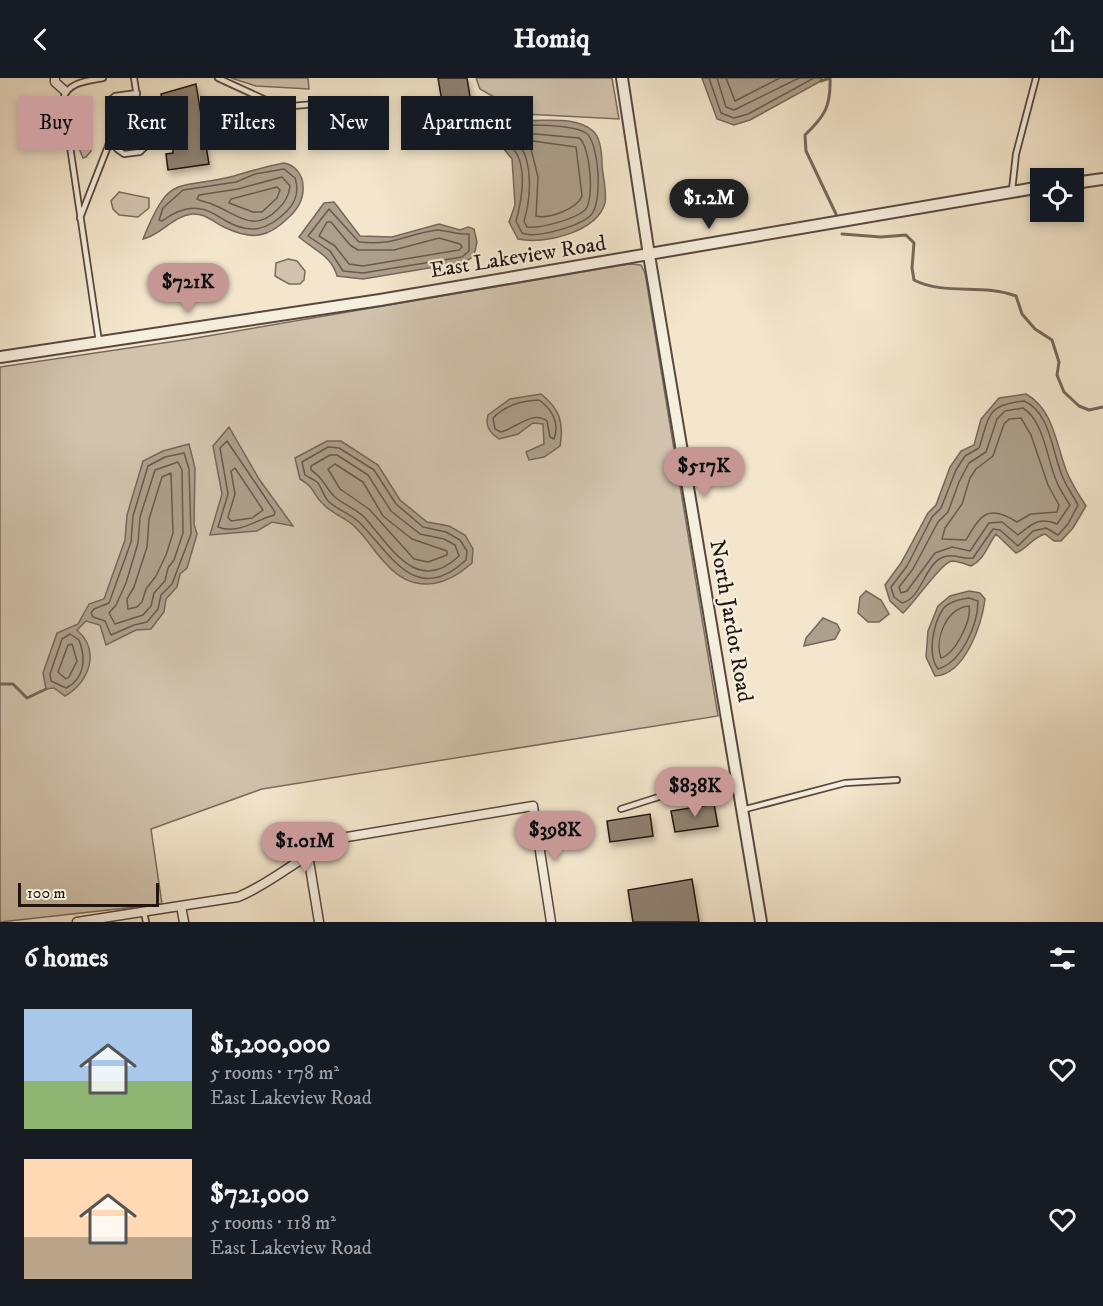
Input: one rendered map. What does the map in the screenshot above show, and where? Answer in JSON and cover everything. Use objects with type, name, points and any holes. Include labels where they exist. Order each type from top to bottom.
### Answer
[{"type":"street","points":[[55,78],[55,82],[65,91]]},
{"type":"street","name":"North Jardot Road","points":[[622,78],[649,255],[761,922]]},
{"type":"street","points":[[1084,182],[1103,179]]},
{"type":"street","name":"East Lakeview Road","points":[[0,357],[649,255],[1030,188]]},
{"type":"street","points":[[77,922],[238,897],[260,888],[308,855],[341,838],[533,806],[548,922]]},
{"type":"street","points":[[308,855],[319,922]]},
{"type":"street","points":[[182,906],[184,922]]},
{"type":"lane","points":[[99,342],[63,99],[65,91],[71,86],[103,78]]},
{"type":"lane","points":[[134,78],[137,96]]},
{"type":"lane","points":[[218,78],[281,107],[308,105]]},
{"type":"lane","points":[[1012,190],[1016,154],[1036,78]]},
{"type":"lane","points":[[115,96],[137,93]]},
{"type":"lane","points":[[80,218],[106,150]]},
{"type":"lane","points":[[118,150],[124,154],[142,150]]},
{"type":"lane","points":[[742,810],[845,783],[897,780]]},
{"type":"lane","points":[[621,809],[671,793],[738,781]]},
{"type":"lane","points":[[144,912],[146,922]]},
{"type":"shaded area","points":[[231,78],[308,78],[309,89],[256,86]]},
{"type":"shaded area","points":[[476,78],[612,78],[619,119],[533,114],[533,96],[492,96],[480,89]]},
{"type":"shaded area","points":[[80,150],[91,150],[86,157],[83,158]]},
{"type":"shaded area","points":[[119,192],[149,198],[149,208],[138,217],[119,215],[113,209],[111,201]]},
{"type":"shaded area","points":[[288,259],[297,261],[305,271],[304,280],[300,284],[289,284],[275,276],[276,263]]},
{"type":"shaded area","points":[[629,264],[641,265],[645,273],[718,716],[262,789],[151,829],[162,904],[0,922],[0,367],[190,339]]},
{"type":"water","points":[[702,78],[822,78],[821,81],[750,120],[734,125],[717,119]]},
{"type":"water","points":[[533,120],[574,122],[584,125],[596,134],[601,152],[605,203],[600,213],[592,222],[568,234],[541,240],[518,239],[509,222],[515,205],[512,159],[505,150],[533,150]]},
{"type":"water","points":[[284,163],[295,168],[300,174],[303,191],[294,211],[274,230],[259,235],[244,234],[226,228],[206,217],[192,214],[179,218],[156,234],[143,239],[160,203],[176,188]]},
{"type":"water","points":[[334,202],[360,236],[392,237],[439,224],[460,230],[468,227],[474,229],[477,242],[474,256],[465,262],[363,279],[337,276],[327,258],[299,237],[324,203]]},
{"type":"water","points":[[541,394],[553,405],[559,417],[560,446],[544,457],[529,460],[526,452],[544,444],[543,424],[533,423],[518,434],[499,439],[489,428],[487,419],[488,415],[510,399]]},
{"type":"water","points":[[1026,394],[1044,410],[1054,431],[1069,477],[1086,506],[1073,528],[1061,541],[1054,541],[1045,534],[1016,553],[996,534],[983,556],[971,566],[954,561],[947,563],[903,613],[890,601],[885,585],[901,563],[928,513],[936,505],[950,467],[961,451],[974,445],[981,419],[999,398]]},
{"type":"water","points":[[229,427],[259,479],[293,526],[272,522],[257,531],[210,535],[222,494],[213,446]]},
{"type":"water","points":[[327,441],[341,441],[378,465],[400,500],[427,522],[449,526],[465,535],[473,549],[472,563],[451,578],[430,584],[408,580],[397,574],[354,526],[328,508],[300,479],[295,458]]},
{"type":"water","points":[[189,444],[195,468],[194,524],[197,534],[187,568],[180,574],[177,587],[166,599],[164,612],[151,629],[136,630],[106,645],[100,625],[86,621],[77,630],[89,647],[89,666],[86,675],[65,696],[54,688],[46,689],[43,673],[57,633],[78,624],[89,604],[104,599],[125,540],[127,515],[143,461],[163,451]]},
{"type":"water","points":[[866,591],[881,600],[889,614],[879,622],[868,622],[858,613],[860,597]]},
{"type":"water","points":[[969,591],[980,593],[985,599],[976,634],[963,658],[955,667],[935,676],[926,657],[928,631],[938,606],[950,596]]},
{"type":"water","points":[[823,618],[837,624],[840,630],[835,639],[804,646],[806,638]]},
{"type":"building","points":[[438,78],[467,78],[470,96],[441,96]]},
{"type":"building","points":[[196,84],[200,109],[200,150],[207,150],[209,164],[168,170],[166,154],[173,153],[173,150],[188,150],[188,96],[161,96],[161,94]]},
{"type":"building","points":[[714,804],[718,826],[675,832],[671,811]]},
{"type":"building","points":[[650,814],[653,836],[610,842],[607,821]]},
{"type":"building","points":[[692,879],[699,922],[633,922],[628,890]]},
{"type":"waterway","points":[[830,78],[828,103],[825,110],[805,135],[806,151],[836,214]]},
{"type":"waterway","points":[[821,81],[830,78]]},
{"type":"waterway","points":[[842,234],[881,237],[906,235],[914,243],[912,268],[914,280],[938,287],[990,290],[1016,296],[1022,314],[1035,329],[1052,340],[1059,362],[1057,375],[1064,392],[1079,406],[1089,410],[1103,407]]},
{"type":"waterway","points":[[0,684],[13,684],[27,698],[46,689]]}]
